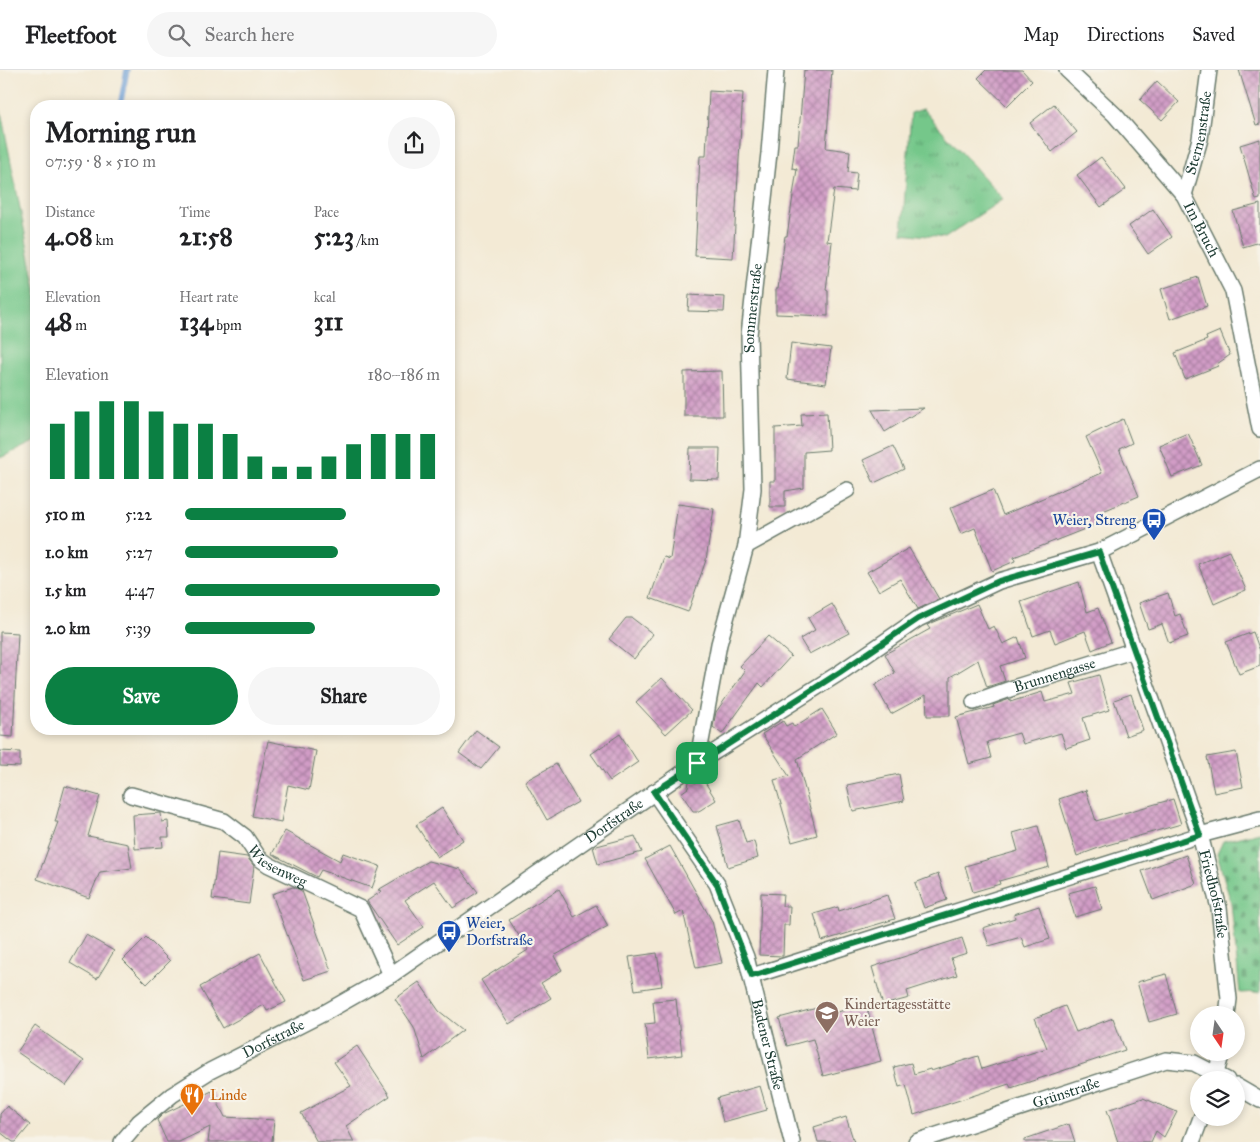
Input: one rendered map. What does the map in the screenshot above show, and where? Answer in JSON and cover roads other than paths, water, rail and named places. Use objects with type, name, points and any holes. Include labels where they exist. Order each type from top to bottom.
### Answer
[{"type":"street","name":"Sommerstraße","points":[[697,763],[719,644],[746,546],[754,489],[749,335],[770,153],[776,70]]},
{"type":"street","name":"Im Bruch","points":[[1067,70],[1115,115],[1184,195],[1233,291],[1260,429]]},
{"type":"street","name":"Sternenstraße","points":[[1184,195],[1200,139],[1209,70]]},
{"type":"street","name":"Dorfstraße","points":[[122,1142],[139,1122],[172,1095],[210,1071],[326,1012],[391,975],[654,792],[840,672],[918,619],[999,581],[1099,552],[1260,469]]},
{"type":"street","points":[[746,546],[847,490]]},
{"type":"street","name":"Friedhofstraße","points":[[1099,552],[1200,835],[1220,908],[1229,998],[1228,1006]]},
{"type":"street","name":"Brunnengasse","points":[[974,702],[1135,650]]},
{"type":"street","name":"Badener Straße","points":[[654,792],[717,884],[752,976],[792,1142]]},
{"type":"street","name":"Wiesenweg","points":[[131,795],[224,821],[245,837],[259,858],[269,866],[360,909],[391,975]]},
{"type":"street","points":[[752,976],[1200,835],[1260,819]]},
{"type":"street","name":"Grünstraße","points":[[916,1142],[1166,1060],[1194,1063],[1207,1071]]},
{"type":"street","points":[[1245,1091],[1260,1100]]},
{"type":"street","points":[[1192,1142],[1198,1126]]},
{"type":"waterway","points":[[121,100],[127,70]]},
{"type":"place","name":"Weier, Streng","points":[[1154,541]]},
{"type":"place","name":"Weier, Dorfstraße","points":[[449,953]]},
{"type":"place","name":"Kindertagesstätte Weier","points":[[827,1034]]},
{"type":"place","name":"Linde","points":[[192,1116]]}]
